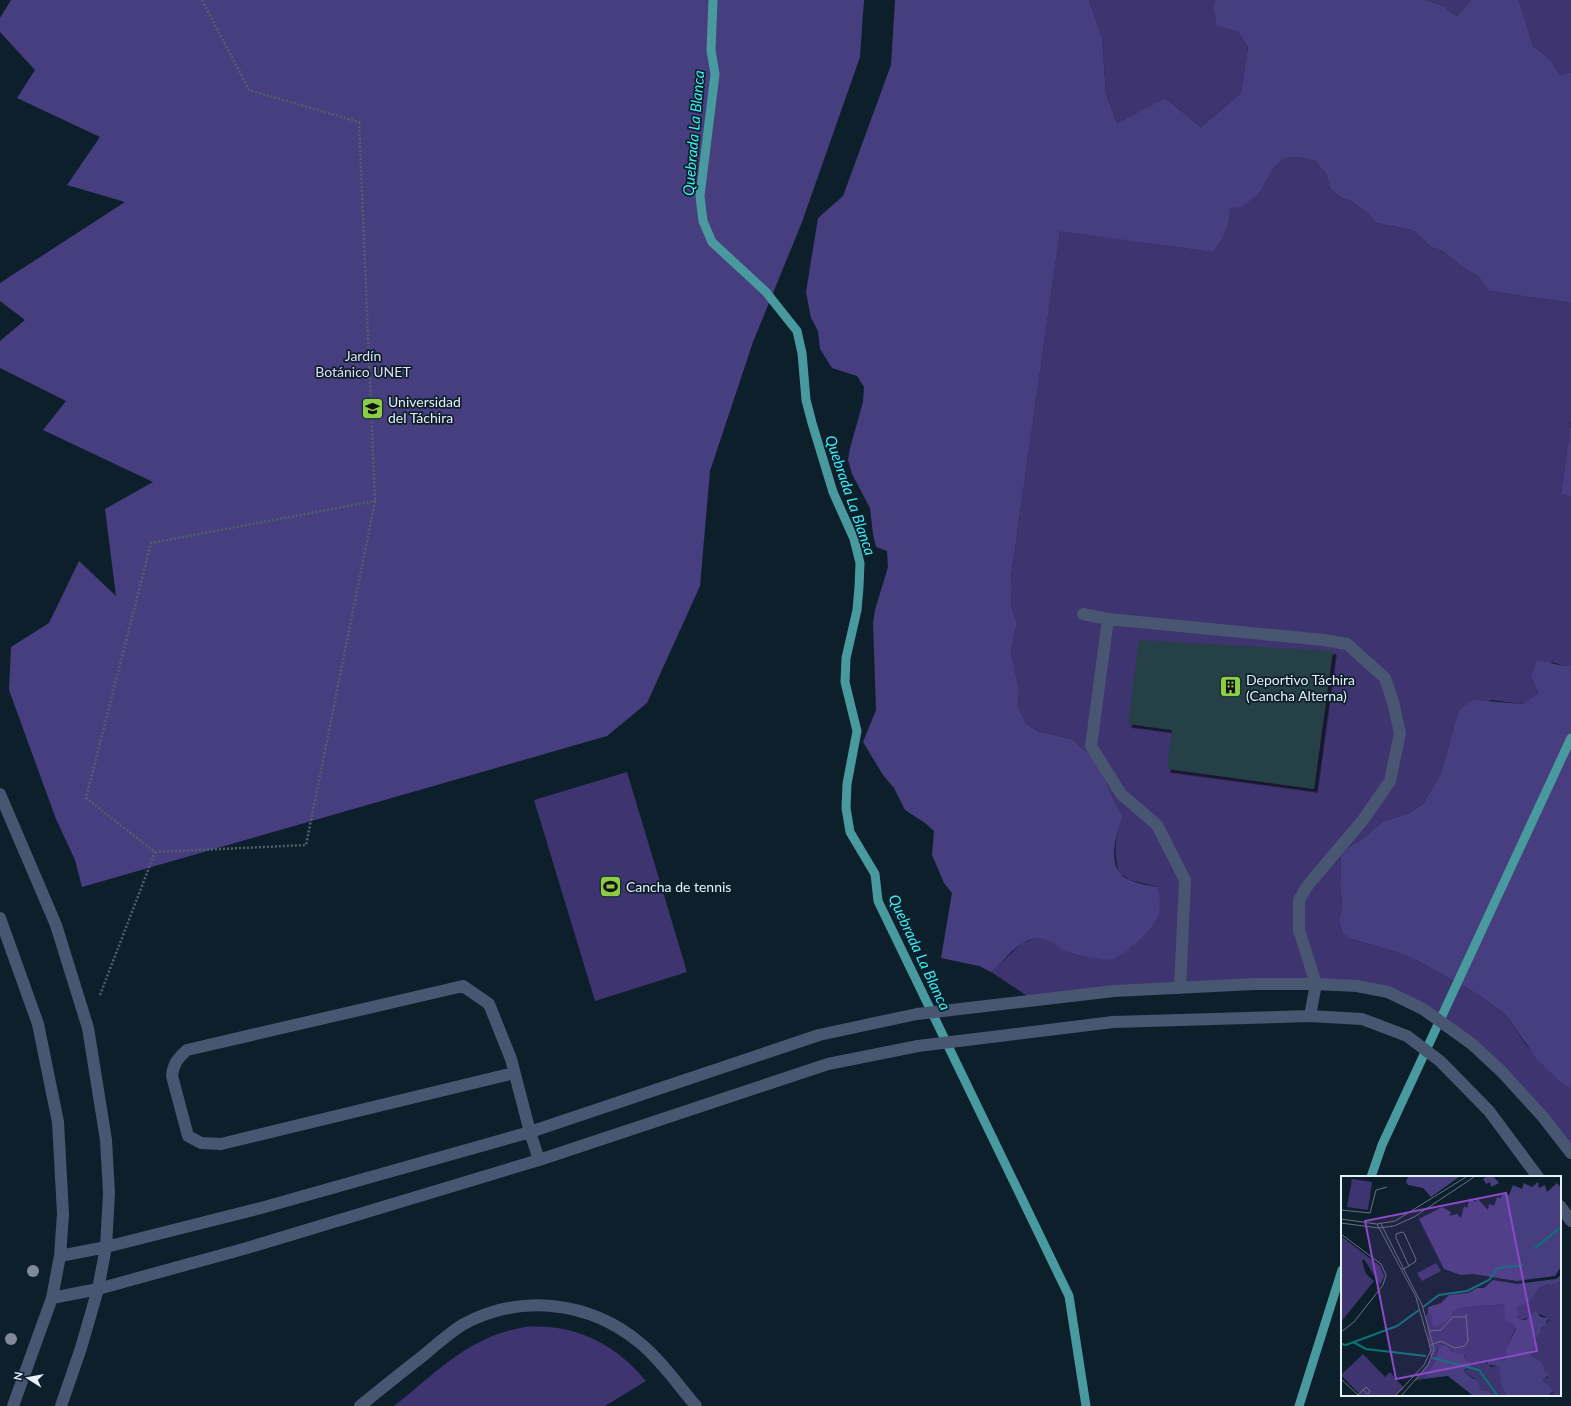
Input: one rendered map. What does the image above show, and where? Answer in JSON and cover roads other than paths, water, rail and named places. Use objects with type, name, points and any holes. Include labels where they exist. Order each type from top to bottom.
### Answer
[{"type":"street","points":[[1083,614],[1108,619],[1324,640],[1347,644],[1385,678],[1394,702],[1400,734],[1390,781],[1363,820],[1313,879],[1299,900],[1299,930],[1316,984],[1310,1016]]},
{"type":"street","points":[[1108,619],[1091,746],[1121,794],[1157,826],[1185,880],[1180,988]]},
{"type":"street","points":[[0,794],[56,925],[88,1028],[106,1140],[109,1193],[106,1247],[98,1289],[81,1348],[61,1406]]},
{"type":"street","points":[[0,918],[38,1024],[58,1122],[63,1214],[60,1256],[52,1298],[14,1406]]},
{"type":"street","points":[[60,1256],[106,1247],[261,1208],[530,1132],[819,1035],[917,1014],[1032,999],[1114,991],[1254,984],[1316,984],[1357,986],[1388,992],[1423,1009],[1472,1044],[1502,1072],[1542,1117],[1571,1153]]},
{"type":"street","points":[[514,1073],[221,1144],[201,1144],[188,1136],[172,1076],[173,1068],[178,1059],[187,1050],[463,986],[489,1004],[514,1073],[530,1132],[540,1160]]},
{"type":"street","points":[[52,1298],[98,1289],[247,1248],[540,1160],[828,1064],[918,1046],[1114,1022],[1310,1016],[1362,1019],[1406,1036],[1440,1061],[1489,1111],[1537,1176]]},
{"type":"street","points":[[1561,1207],[1571,1221]]},
{"type":"street","points":[[360,1406],[443,1338],[463,1325],[492,1312],[531,1305],[571,1309],[586,1313],[629,1334],[653,1355],[696,1406]]},
{"type":"waterway","name":"Quebrada La Blanca","points":[[713,0],[711,50],[715,74],[700,196],[703,221],[712,242],[766,292],[797,331],[802,353],[806,400],[812,423],[833,492],[854,539],[860,563],[857,610],[846,658],[845,682],[857,731],[847,784],[846,808],[850,832],[875,874],[878,901],[1069,1296],[1086,1406]]},
{"type":"waterway","points":[[1371,1176],[1382,1145],[1571,738]]},
{"type":"waterway","points":[[1299,1406],[1341,1273]]},
{"type":"place","name":"Universidad del Táchira","points":[[372,409]]},
{"type":"place","name":"Deportivo Táchira (Cancha Alterna)","points":[[1230,687]]},
{"type":"place","name":"Cancha de tennis","points":[[611,886]]},
{"type":"park label","name":"Jardín Botánico UNET","points":[[363,364]]}]
